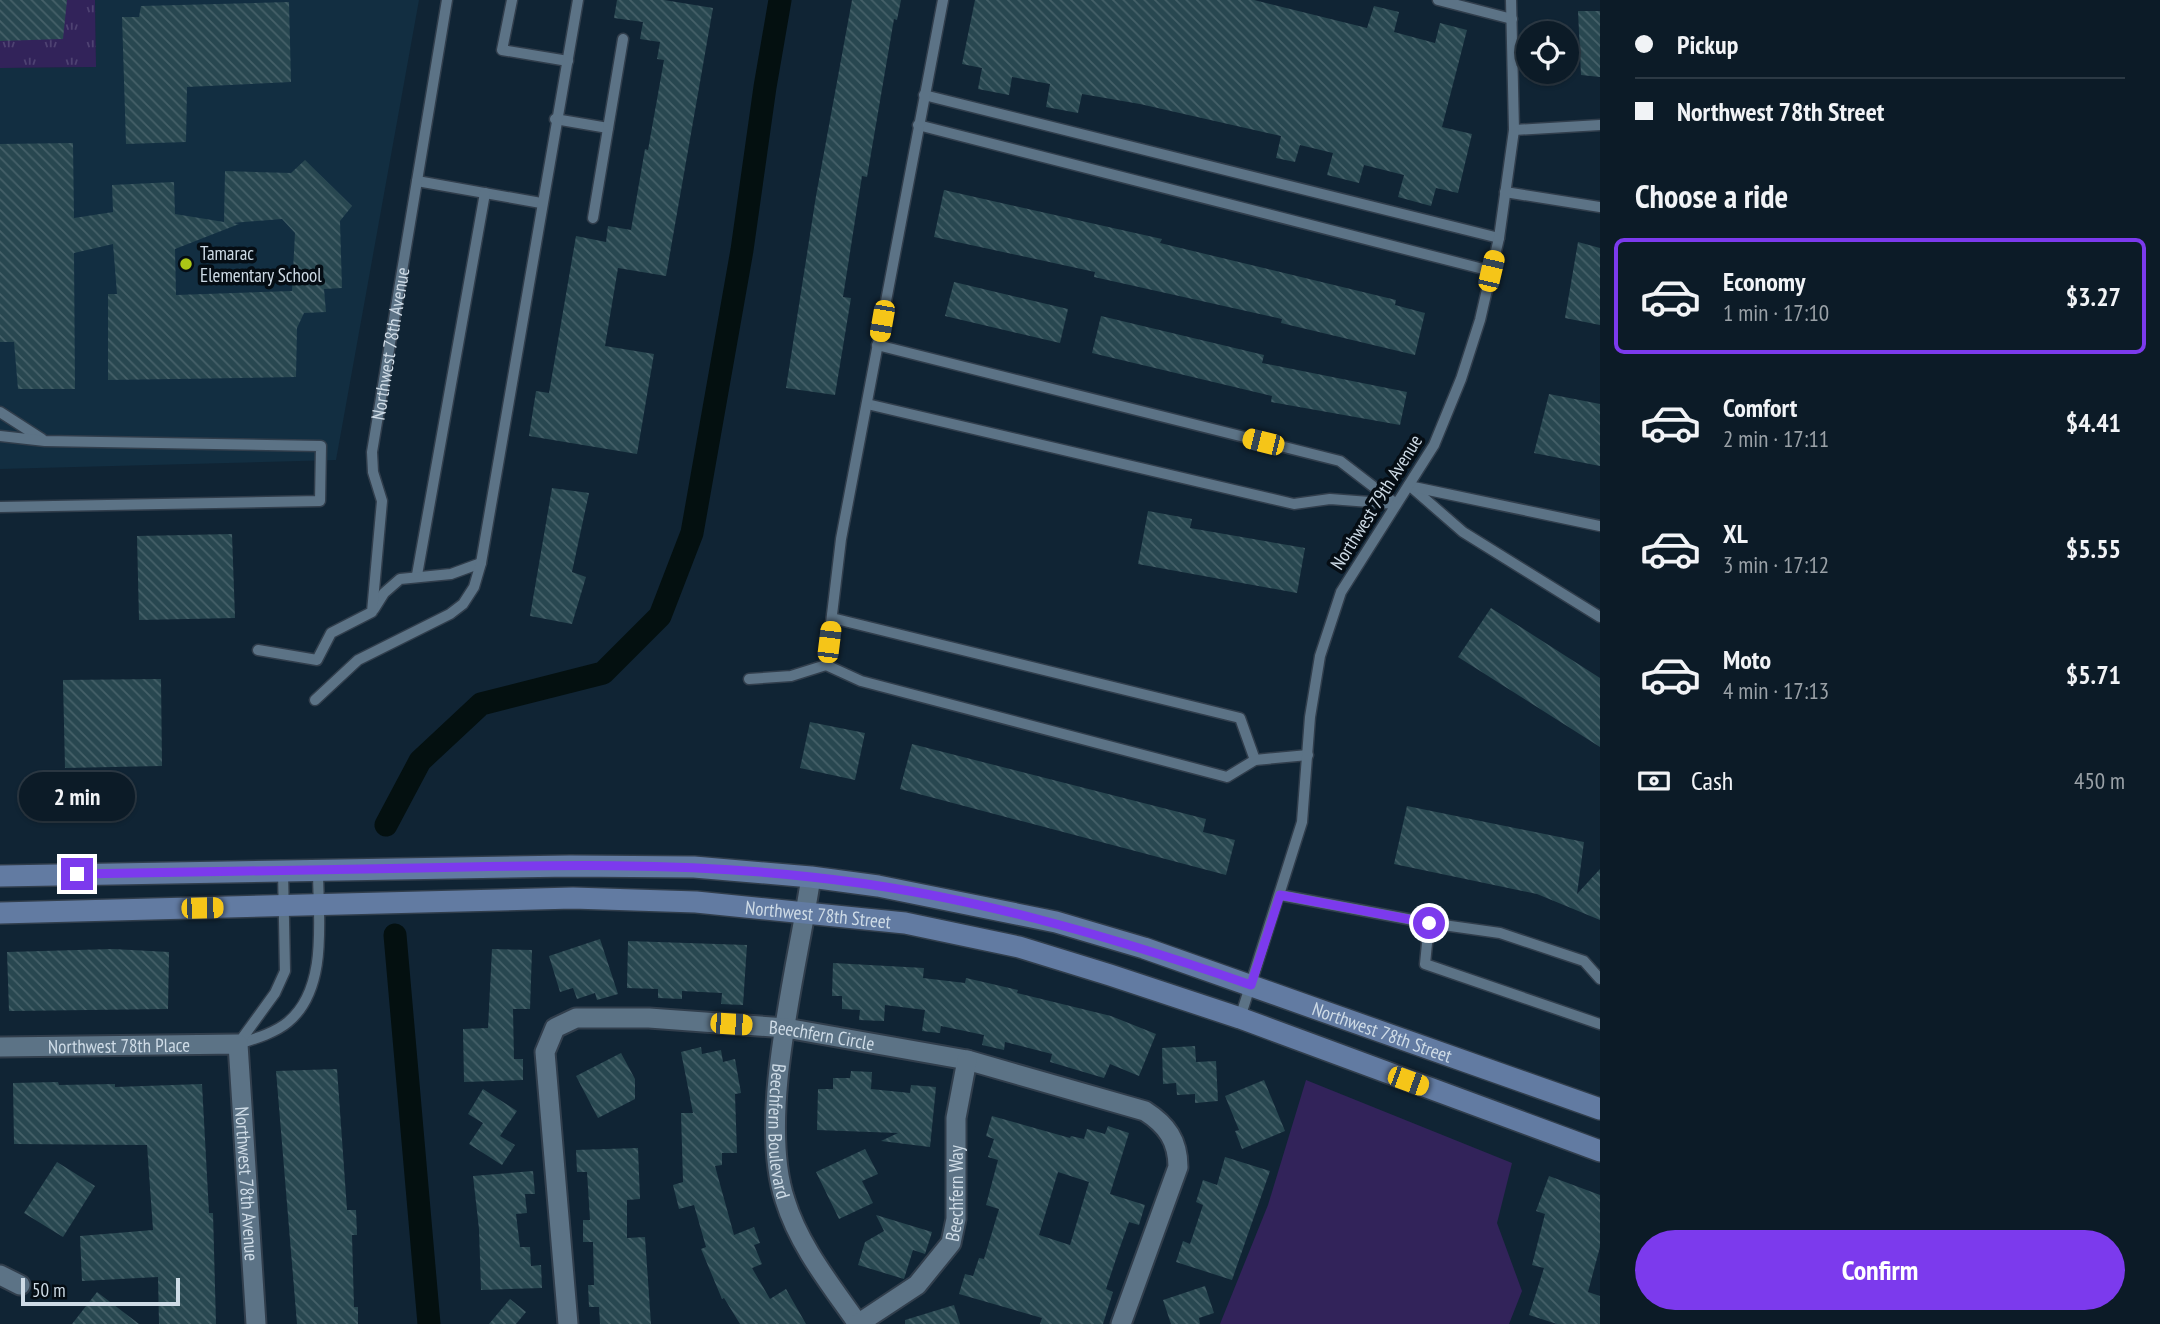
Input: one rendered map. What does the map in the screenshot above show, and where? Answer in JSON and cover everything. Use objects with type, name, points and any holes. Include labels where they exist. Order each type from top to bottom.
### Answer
[{"type":"street","name":"Northwest 78th Street","points":[[0,876],[570,866],[694,867],[878,886],[1056,922],[1251,985],[1600,1109]]},
{"type":"street","name":"Beechfern Boulevard","points":[[811,877],[774,1120],[776,1167],[785,1201],[805,1247],[858,1324]]},
{"type":"street","name":"Northwest 78th Street","points":[[0,913],[573,898],[695,902],[905,923],[1019,947],[1240,1018],[1600,1151]]},
{"type":"street","name":"Beechfern Circle","points":[[568,1324],[545,1052],[555,1028],[576,1018],[649,1018],[786,1028],[967,1060],[1145,1111],[1160,1121],[1171,1135],[1178,1150],[1178,1167],[1121,1324]]},
{"type":"street","name":"Northwest 78th Place","points":[[0,1047],[237,1044]]},
{"type":"street","name":"Northwest 78th Avenue","points":[[237,1044],[256,1324]]},
{"type":"street","name":"Beechfern Way","points":[[858,1324],[917,1285],[951,1243],[956,1220],[956,1118],[967,1060]]},
{"type":"street","points":[[0,1275],[20,1285]]},
{"type":"lane","name":"Northwest 78th Avenue","points":[[372,612],[382,500],[373,472],[372,452],[447,0]]},
{"type":"lane","points":[[512,0],[502,50],[568,61]]},
{"type":"lane","points":[[316,700],[358,660],[450,614],[463,604],[474,587],[481,564],[555,119],[578,0]]},
{"type":"lane","points":[[826,665],[841,539],[943,0]]},
{"type":"lane","points":[[1438,0],[1512,19]]},
{"type":"lane","name":"Northwest 79th Avenue","points":[[1240,1018],[1301,822],[1310,717],[1320,656],[1341,592],[1434,445],[1461,379],[1491,271],[1499,238],[1514,130],[1511,0]]},
{"type":"lane","points":[[593,218],[623,39]]},
{"type":"lane","points":[[924,95],[1499,238]]},
{"type":"lane","points":[[555,119],[608,128]]},
{"type":"lane","points":[[918,125],[1491,271]]},
{"type":"lane","points":[[1514,130],[1600,125]]},
{"type":"lane","points":[[417,181],[541,203]]},
{"type":"lane","points":[[1505,192],[1600,207]]},
{"type":"lane","points":[[417,575],[485,193]]},
{"type":"lane","points":[[877,345],[1340,461],[1396,504]]},
{"type":"lane","points":[[867,404],[1294,504],[1330,499],[1396,504]]},
{"type":"lane","points":[[0,412],[46,442]]},
{"type":"lane","points":[[0,436],[46,442],[321,446],[320,500],[0,507]]},
{"type":"lane","points":[[1409,485],[1600,526]]},
{"type":"lane","points":[[1409,485],[1463,532],[1600,617]]},
{"type":"lane","points":[[258,650],[317,660],[331,633],[372,612],[384,593],[400,579],[417,575],[452,574],[481,564]]},
{"type":"lane","points":[[832,618],[1240,718],[1255,760]]},
{"type":"lane","points":[[749,679],[791,676],[826,665],[861,681],[1227,777],[1255,760],[1308,755]]},
{"type":"lane","points":[[237,1044],[288,1022],[309,994],[316,971],[318,870]]},
{"type":"lane","points":[[237,1044],[275,993],[285,971],[283,871]]},
{"type":"lane","points":[[1280,895],[1429,923],[1500,933],[1584,961],[1600,979]]},
{"type":"lane","points":[[1429,923],[1425,964],[1600,1024]]},
{"type":"shaded area","name":"Tamarac Elementary School","points":[[95,0],[419,0],[336,460],[0,469],[0,68],[96,67]]},
{"type":"green space","points":[[0,0],[95,0],[96,67],[0,68]]},
{"type":"green space","points":[[1306,1080],[1512,1163],[1497,1223],[1522,1291],[1509,1324],[1220,1324],[1268,1205]]},
{"type":"building","points":[[0,0],[67,0],[63,39],[0,41]]},
{"type":"building","points":[[617,0],[664,0],[713,8],[666,276],[618,268],[605,346],[654,354],[637,454],[529,436],[536,391],[549,393],[576,236],[606,242],[608,226],[631,230],[645,149],[648,150],[664,60],[657,59],[660,42],[640,39],[643,22],[614,18]]},
{"type":"building","points":[[852,0],[901,0],[897,20],[894,19],[867,177],[862,176],[843,297],[851,298],[835,395],[786,388],[816,196]]},
{"type":"building","points":[[975,0],[1254,0],[1367,28],[1374,6],[1399,12],[1394,32],[1435,43],[1440,23],[1467,30],[1442,127],[1472,134],[1458,193],[1436,188],[1431,206],[1398,197],[1404,175],[1364,165],[1359,183],[1327,175],[1333,153],[1300,145],[1295,162],[1276,158],[1281,136],[1140,104],[1082,94],[1078,113],[1046,107],[1050,84],[1012,77],[1009,95],[978,89],[982,68],[962,64]]},
{"type":"building","points":[[289,2],[291,82],[187,87],[186,142],[126,144],[122,17],[139,17],[141,6]]},
{"type":"building","points":[[1578,11],[1600,11],[1600,77],[1581,75]]},
{"type":"building","points":[[73,143],[74,218],[113,212],[112,185],[174,182],[175,214],[224,222],[225,171],[291,173],[305,160],[352,206],[340,221],[342,288],[324,289],[326,312],[304,313],[297,328],[296,377],[108,380],[108,294],[117,294],[113,244],[74,253],[75,389],[18,389],[14,342],[0,342],[0,144]],"holes":[[[282,219],[295,233],[292,291],[176,295],[175,249],[239,224],[232,223]]]},
{"type":"building","points":[[944,190],[1162,239],[1160,243],[1396,300],[1395,305],[1425,313],[1415,355],[1281,323],[1282,319],[1094,277],[1095,272],[934,237]]},
{"type":"building","points":[[1578,242],[1600,248],[1600,325],[1565,318]]},
{"type":"building","points":[[954,282],[1068,309],[1060,343],[945,316]]},
{"type":"building","points":[[1101,316],[1264,355],[1262,363],[1407,392],[1400,425],[1271,402],[1272,396],[1092,353]]},
{"type":"building","points":[[1549,394],[1600,404],[1600,466],[1534,453]]},
{"type":"building","points":[[552,488],[589,493],[572,572],[586,577],[572,624],[530,616]]},
{"type":"building","points":[[1148,511],[1192,519],[1190,528],[1305,548],[1297,593],[1138,564]]},
{"type":"building","points":[[232,534],[235,618],[139,620],[137,536]]},
{"type":"building","points":[[1491,608],[1600,678],[1600,747],[1458,657]]},
{"type":"building","points":[[161,679],[162,766],[65,768],[63,680]]},
{"type":"building","points":[[810,722],[865,733],[855,780],[800,768]]},
{"type":"building","points":[[912,744],[1206,819],[1203,832],[1235,840],[1226,875],[900,789]]},
{"type":"building","points":[[1407,806],[1584,842],[1577,894],[1600,869],[1600,920],[1537,894],[1394,864]]},
{"type":"building","points":[[600,939],[618,994],[597,1000],[595,993],[577,999],[573,988],[560,992],[549,956]]},
{"type":"building","points":[[628,941],[747,945],[743,1005],[721,1004],[722,993],[682,991],[682,999],[658,998],[658,989],[627,988]]},
{"type":"building","points":[[113,949],[169,952],[168,1009],[9,1011],[7,952]]},
{"type":"building","points":[[492,949],[532,950],[530,1009],[513,1009],[514,1059],[523,1059],[523,1080],[464,1082],[463,1029],[488,1028]]},
{"type":"building","points":[[833,963],[924,968],[923,978],[965,983],[966,978],[1018,990],[1017,993],[1111,1016],[1156,1034],[1139,1076],[1110,1064],[1104,1078],[1050,1062],[1052,1054],[1005,1042],[1004,1050],[982,1045],[984,1035],[941,1026],[940,1033],[922,1031],[925,1010],[885,1005],[884,1021],[859,1020],[860,1010],[842,1009],[842,996],[832,996]]},
{"type":"building","points":[[1195,1046],[1196,1062],[1216,1061],[1218,1101],[1195,1103],[1195,1094],[1177,1095],[1176,1083],[1163,1084],[1162,1048]]},
{"type":"building","points":[[701,1047],[702,1054],[721,1050],[723,1062],[735,1059],[741,1093],[735,1094],[737,1153],[722,1153],[722,1165],[715,1166],[734,1235],[754,1227],[760,1243],[754,1245],[762,1264],[752,1268],[770,1299],[786,1289],[806,1324],[740,1324],[724,1298],[722,1299],[701,1249],[706,1247],[694,1205],[679,1209],[673,1185],[683,1182],[681,1113],[693,1113],[681,1052]]},
{"type":"building","points":[[621,1053],[635,1079],[635,1099],[598,1118],[576,1076]]},
{"type":"building","points":[[337,1069],[347,1210],[356,1210],[357,1235],[352,1235],[354,1307],[358,1307],[358,1324],[297,1324],[276,1071]]},
{"type":"building","points":[[851,1071],[872,1072],[871,1089],[910,1093],[911,1085],[936,1087],[930,1147],[881,1141],[898,1133],[817,1130],[818,1089],[833,1089],[833,1078],[850,1078]]},
{"type":"building","points":[[1264,1080],[1285,1131],[1242,1149],[1235,1131],[1239,1130],[1225,1096]]},
{"type":"building","points":[[58,1082],[59,1085],[115,1084],[115,1087],[202,1084],[209,1213],[213,1213],[216,1324],[159,1324],[158,1277],[82,1281],[80,1236],[153,1230],[147,1145],[14,1144],[13,1083]]},
{"type":"building","points":[[483,1089],[517,1111],[500,1136],[515,1145],[502,1165],[469,1144],[483,1123],[468,1114]]},
{"type":"building","points":[[992,1116],[1070,1138],[1084,1139],[1087,1129],[1105,1134],[1108,1126],[1129,1133],[1110,1194],[1145,1205],[1139,1225],[1129,1222],[1119,1250],[1106,1289],[1113,1292],[1103,1324],[1040,1324],[1042,1318],[959,1294],[965,1274],[973,1276],[979,1258],[984,1259],[999,1209],[986,1205],[998,1160],[988,1157],[994,1139],[986,1136]],"holes":[[[1058,1172],[1089,1182],[1070,1245],[1039,1235]]]},
{"type":"building","points":[[638,1148],[640,1199],[627,1200],[627,1238],[645,1237],[651,1324],[600,1324],[599,1307],[589,1307],[588,1285],[594,1285],[593,1242],[583,1242],[583,1220],[590,1220],[587,1172],[577,1172],[576,1150]]},
{"type":"building","points":[[865,1149],[878,1174],[862,1181],[873,1203],[839,1219],[816,1172]]},
{"type":"building","points":[[1225,1157],[1270,1171],[1232,1280],[1176,1262],[1183,1241],[1190,1244],[1203,1205],[1196,1202],[1203,1180],[1217,1185]]},
{"type":"building","points":[[57,1162],[95,1186],[63,1237],[24,1213]]},
{"type":"building","points":[[533,1171],[535,1194],[525,1194],[527,1213],[516,1214],[520,1247],[530,1247],[531,1266],[541,1265],[542,1288],[481,1290],[479,1229],[473,1176]]},
{"type":"building","points":[[1549,1176],[1600,1195],[1600,1247],[1588,1292],[1600,1296],[1600,1324],[1557,1324],[1529,1315],[1544,1268],[1532,1265],[1545,1214],[1536,1211]]},
{"type":"building","points":[[876,1215],[932,1232],[925,1254],[913,1250],[904,1279],[858,1265],[865,1242],[884,1231]]},
{"type":"building","points":[[1205,1286],[1214,1313],[1199,1318],[1200,1324],[1171,1324],[1163,1300]]},
{"type":"building","points":[[97,1292],[139,1324],[72,1324]]},
{"type":"building","points":[[510,1299],[526,1312],[516,1324],[489,1324]]},
{"type":"building","points":[[954,1305],[960,1324],[905,1324],[905,1320]]},
{"type":"waterway","points":[[386,825],[420,761],[481,704],[603,673],[660,616],[692,533],[742,250],[780,0]]},
{"type":"waterway","points":[[395,935],[429,1324]]},
{"type":"place","name":"Tamarac Elementary School","points":[[186,264]]},
{"type":"route","points":[[77,874],[570,866],[694,867],[811,877],[878,886],[1056,922],[1144,948],[1251,985],[1280,895],[1429,923]]}]
